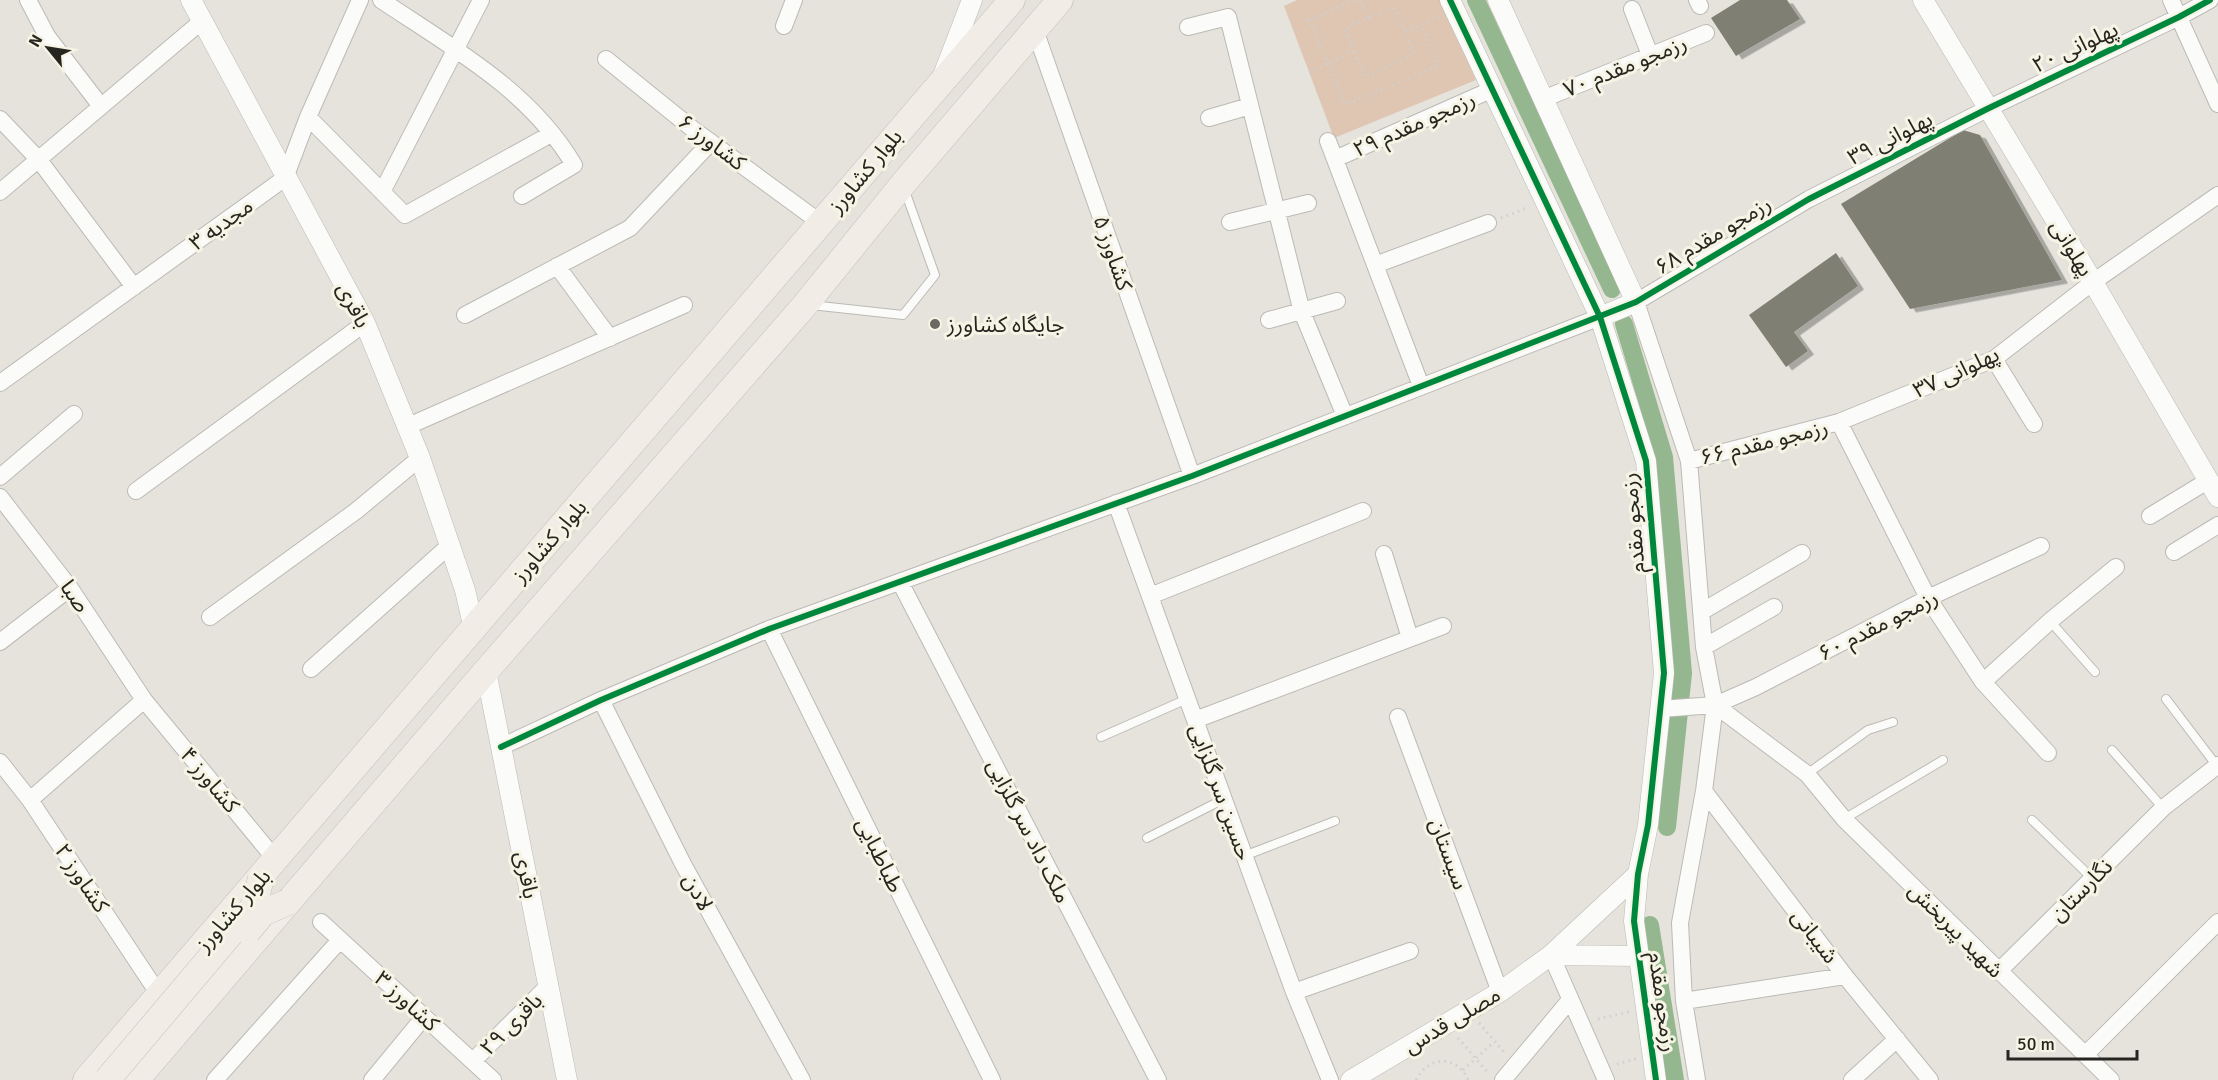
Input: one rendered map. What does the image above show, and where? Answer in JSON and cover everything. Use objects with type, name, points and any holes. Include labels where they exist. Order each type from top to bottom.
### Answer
[{"type":"main road","name":"بلوار کشاورز","points":[[86,1080],[1012,0]]},
{"type":"main road","name":"بلوار کشاورز","points":[[133,1080],[263,913],[288,902],[805,304],[903,184],[1060,0]]},
{"type":"main road","points":[[107,1080],[254,906],[269,869]]},
{"type":"street","points":[[28,0],[46,36],[100,105]]},
{"type":"street","name":"باقری","points":[[191,0],[365,323],[420,458],[465,590],[474,629]]},
{"type":"street","points":[[285,178],[308,117],[360,0]]},
{"type":"street","points":[[381,0],[507,86],[563,146],[574,165],[522,196]]},
{"type":"street","points":[[381,192],[481,0]]},
{"type":"street","points":[[784,26],[794,0]]},
{"type":"street","points":[[940,83],[972,0]]},
{"type":"street","name":"رزمجو مقدم","points":[[1450,0],[1600,317],[1646,461],[1666,709],[1638,874],[1634,921],[1656,1080]]},
{"type":"street","name":"رزمجو مقدم","points":[[1498,0],[1636,302],[1689,461],[1708,705],[1704,791],[1680,923],[1684,1001],[1697,1080]]},
{"type":"street","name":"پهلوانی","points":[[1923,0],[2093,282],[2213,488]]},
{"type":"street","points":[[2171,0],[2218,104]]},
{"type":"street","name":"پهلوانی ۲۰","points":[[1987,109],[2210,0]]},
{"type":"street","points":[[1632,9],[1650,55]]},
{"type":"street","points":[[1188,27],[1228,17],[1302,312],[1345,416]]},
{"type":"street","points":[[0,192],[202,21]]},
{"type":"street","name":"کشاورز ۵","points":[[1035,30],[1192,476]]},
{"type":"street","name":"رزمجو مقدم ۷۰","points":[[1543,99],[1706,33]]},
{"type":"street","name":"کشاورز ۶","points":[[606,59],[711,142],[821,223]]},
{"type":"street","name":"رزمجو مقدم ۲۹","points":[[1335,159],[1493,89]]},
{"type":"street","points":[[1209,118],[1250,106]]},
{"type":"street","name":"پهلوانی ۳۹","points":[[1809,200],[1987,109]]},
{"type":"street","points":[[308,117],[405,215],[551,134]]},
{"type":"street","points":[[0,119],[39,160],[134,287]]},
{"type":"street","points":[[1328,141],[1421,386]]},
{"type":"street","points":[[465,315],[630,228],[711,142]]},
{"type":"street","name":"مجدیه ۳","points":[[0,383],[285,178]]},
{"type":"street","name":"پهلوانی ۳۷","points":[[1839,422],[1994,359],[2093,282],[2218,195]]},
{"type":"street","name":"رزمجو مقدم ۶۸","points":[[1636,302],[1809,200]]},
{"type":"street","points":[[1230,222],[1308,203]]},
{"type":"street","points":[[1375,265],[1488,223]]},
{"type":"street","points":[[557,266],[610,338]]},
{"type":"street","points":[[1269,320],[1337,301]]},
{"type":"street","points":[[501,747],[601,700],[769,629],[1192,476],[1636,302]]},
{"type":"street","points":[[406,427],[684,305]]},
{"type":"street","points":[[136,491],[365,323]]},
{"type":"street","points":[[1994,359],[2034,424]]},
{"type":"street","points":[[0,477],[74,414]]},
{"type":"street","points":[[1839,422],[1928,598],[1983,682],[2048,753]]},
{"type":"street","name":"رزمجو مقدم ۶۶","points":[[1689,461],[1839,422]]},
{"type":"street","points":[[210,617],[356,511],[420,458]]},
{"type":"street","points":[[2150,516],[2213,488]]},
{"type":"street","name":"صبا","points":[[0,497],[70,588],[144,700]]},
{"type":"street","name":"حسین سر گلزایی","points":[[1116,503],[1294,992],[1330,1080]]},
{"type":"street","points":[[1150,596],[1362,511]]},
{"type":"street","points":[[2174,552],[2218,525]]},
{"type":"street","points":[[311,669],[450,545]]},
{"type":"street","name":"رزمجو مقدم ۶۰","points":[[1666,709],[1708,705],[1756,687],[1928,598],[2041,546]]},
{"type":"street","points":[[1701,612],[1802,553]]},
{"type":"street","points":[[1384,554],[1410,638]]},
{"type":"street","points":[[1983,682],[2050,621],[2116,567]]},
{"type":"street","name":"ملک داد سر گلزایی","points":[[900,582],[1158,1080]]},
{"type":"street","points":[[0,642],[70,588]]},
{"type":"street","points":[[1704,647],[1774,608]]},
{"type":"street","points":[[1195,720],[1443,626]]},
{"type":"street","name":"طباطبایی","points":[[769,629],[992,1080]]},
{"type":"street","name":"باقری","points":[[486,671],[567,1080]]},
{"type":"street","points":[[30,800],[144,700]]},
{"type":"street","name":"کشاورز ۴","points":[[144,700],[269,869]]},
{"type":"street","name":"لادن","points":[[601,700],[683,864],[802,1080]]},
{"type":"street","name":"شهید پیربخش","points":[[1708,705],[1807,774],[1844,819],[2111,1080]]},
{"type":"street","name":"سیستان","points":[[1398,717],[1500,992]]},
{"type":"street","name":"کشاورز ۲","points":[[0,762],[30,800],[160,996]]},
{"type":"street","name":"نگارستان","points":[[1998,972],[2163,808],[2218,765]]},
{"type":"street","name":"شیبانی","points":[[1704,791],[1845,976],[1930,1080]]},
{"type":"street","name":"مصلی قدس","points":[[1351,1080],[1500,992],[1551,955],[1638,874]]},
{"type":"street","name":"کشاورز ۳","points":[[321,922],[493,1080]]},
{"type":"street","points":[[2085,1055],[2217,923]]},
{"type":"street","points":[[215,1080],[340,940]]},
{"type":"street","points":[[1294,992],[1410,951]]},
{"type":"street","points":[[1603,1074],[1551,955],[1639,956]]},
{"type":"street","points":[[1684,1001],[1845,976]]},
{"type":"street","name":"باقری ۲۹","points":[[473,1061],[549,986]]},
{"type":"street","points":[[1503,1080],[1570,1000]]},
{"type":"street","points":[[372,1080],[424,1017]]},
{"type":"street","points":[[1852,1080],[1897,1040]]},
{"type":"lane","points":[[805,304],[903,315],[917,298],[935,275],[903,184]]},
{"type":"lane","points":[[2050,621],[2095,672]]},
{"type":"lane","points":[[1101,736],[1187,699]]},
{"type":"lane","points":[[2166,699],[2218,765]]},
{"type":"lane","points":[[1807,774],[1868,730],[1893,722]]},
{"type":"lane","points":[[2112,750],[2163,808]]},
{"type":"lane","points":[[1844,819],[1943,760]]},
{"type":"lane","points":[[1147,838],[1224,799]]},
{"type":"lane","points":[[2032,820],[2093,879]]},
{"type":"lane","points":[[1244,856],[1335,821]]},
{"type":"path","points":[[1354,0],[1309,20],[1346,105],[1439,65],[1421,24],[1405,31]]},
{"type":"path","points":[[1360,0],[1369,18]]},
{"type":"path","points":[[1395,7],[1415,54],[1365,77],[1344,29],[1369,18],[1395,7]]},
{"type":"path","points":[[1309,72],[1353,51]]},
{"type":"path","points":[[1488,223],[1546,201]]},
{"type":"path","points":[[1581,1024],[1646,1007]]},
{"type":"path","points":[[1468,1010],[1516,1065]]},
{"type":"path","points":[[1444,1025],[1494,1080]]},
{"type":"path","points":[[1462,1070],[1494,1042]]},
{"type":"path","points":[[1603,1074],[1652,1054]]},
{"type":"path","points":[[1416,1080],[1420,1071],[1437,1062],[1455,1064],[1468,1080]]},
{"type":"shaded area","points":[[1297,0],[1440,0],[1476,80],[1334,138],[1284,6]]},
{"type":"building","points":[[1740,0],[1787,0],[1800,19],[1736,56],[1711,18]]},
{"type":"building","points":[[1963,130],[1980,135],[2062,280],[1910,309],[1841,204]]},
{"type":"building","points":[[1836,253],[1858,286],[1794,332],[1808,351],[1786,367],[1749,315]]},
{"type":"waterway","points":[[1476,0],[1612,289]]},
{"type":"waterway","points":[[1624,324],[1664,457],[1683,673],[1667,827]]},
{"type":"waterway","points":[[1650,925],[1675,1080]]},
{"type":"cycle path","points":[[1450,0],[1600,317],[1646,461],[1664,673],[1648,825],[1638,874],[1634,921],[1656,1080]]},
{"type":"cycle path","points":[[501,747],[601,700],[769,629],[1192,476],[1636,302],[1809,199],[2210,0]]},
{"type":"place","name":"جایگاه کشاورز","points":[[935,324]]}]
